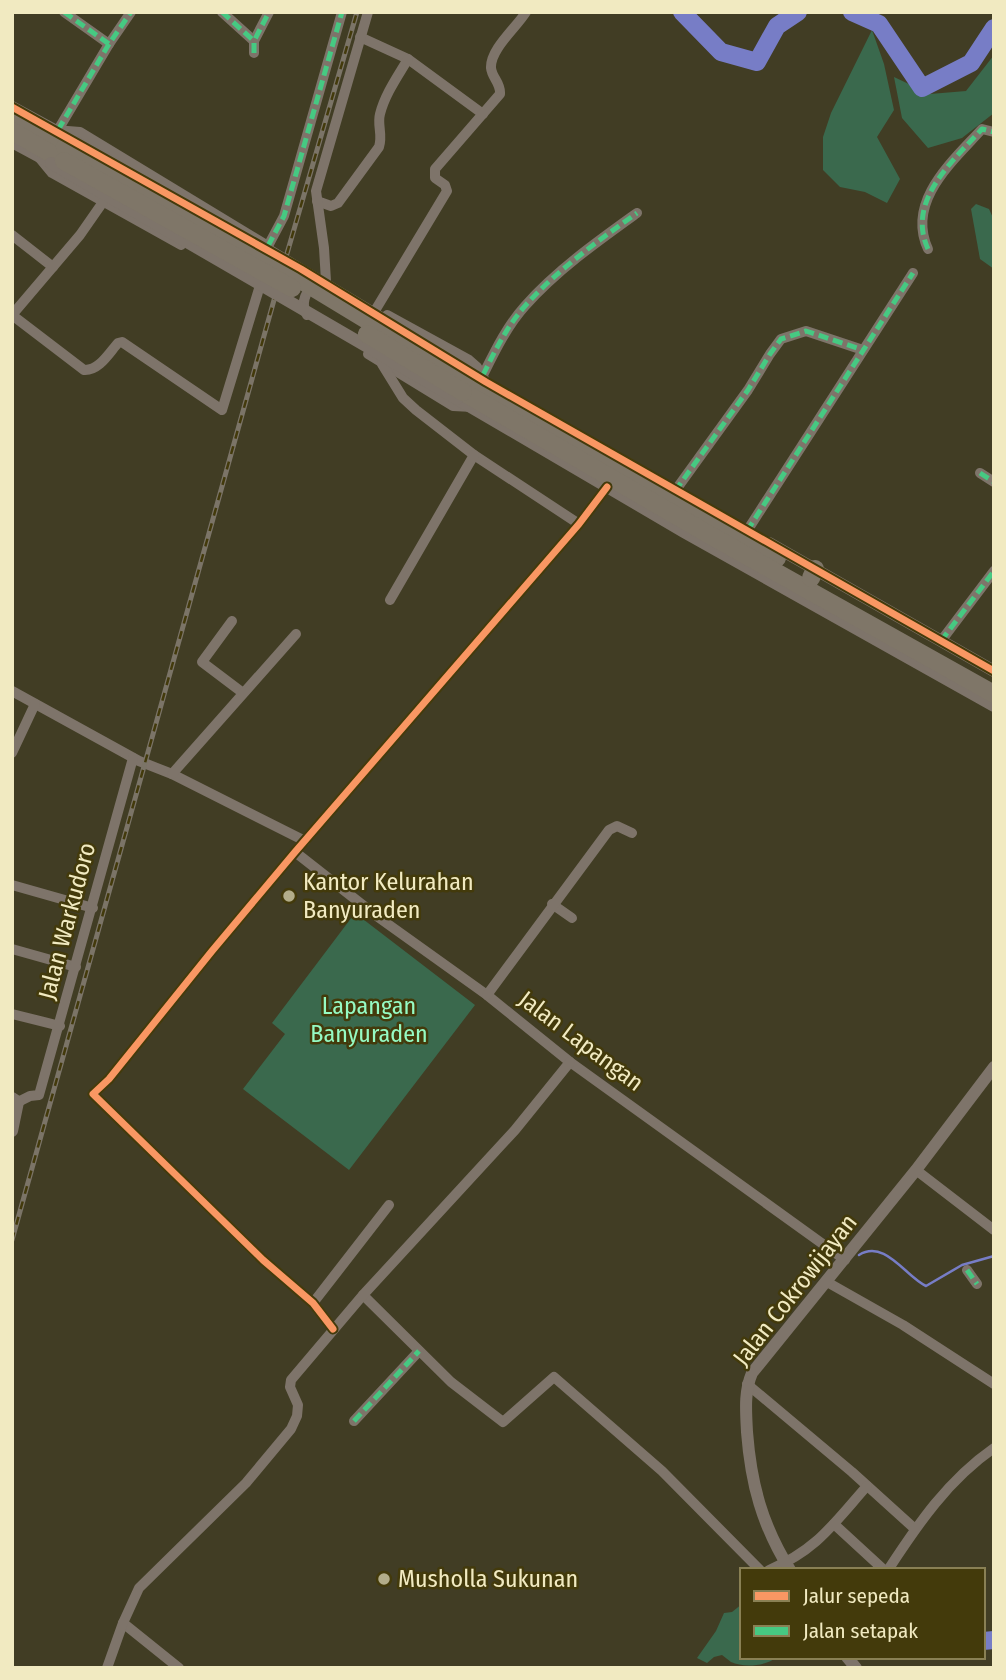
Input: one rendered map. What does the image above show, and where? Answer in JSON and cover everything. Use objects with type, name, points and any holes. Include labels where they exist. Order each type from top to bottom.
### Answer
[{"type":"highway","points":[[12,117],[55,146],[233,239],[674,515],[873,614],[994,682]]},
{"type":"highway","points":[[12,131],[55,146]]},
{"type":"highway","points":[[471,387],[813,574],[994,694]]},
{"type":"street","points":[[64,12],[109,44]]},
{"type":"street","points":[[131,12],[109,44],[55,146],[52,173],[261,288]]},
{"type":"street","points":[[222,12],[254,41]]},
{"type":"street","points":[[254,53],[254,41],[269,12]]},
{"type":"street","points":[[103,202],[80,235],[12,315],[84,370],[95,369],[121,342],[222,410],[261,288],[268,246],[284,216],[342,12]]},
{"type":"street","points":[[326,281],[316,191],[368,12]]},
{"type":"street","points":[[376,309],[447,191],[445,185],[435,178],[435,169],[500,94],[501,89],[491,71],[492,63],[503,40],[526,12]]},
{"type":"street","points":[[360,37],[408,59],[484,114]]},
{"type":"street","points":[[317,201],[331,206],[338,203],[379,147],[382,139],[380,115],[386,97],[408,59]]},
{"type":"street","points":[[12,107],[55,146]]},
{"type":"street","points":[[928,249],[921,225],[932,189],[943,172],[982,130],[994,132]]},
{"type":"street","points":[[12,142],[55,146],[80,132],[268,246]]},
{"type":"street","points":[[637,213],[583,253],[524,307],[471,387],[453,406],[306,315],[303,307],[306,293],[317,282],[326,281],[468,360],[471,387],[607,487],[994,706]]},
{"type":"street","points":[[12,235],[53,267]]},
{"type":"street","points":[[747,531],[914,273]]},
{"type":"street","points":[[675,491],[782,339],[806,331],[863,350]]},
{"type":"street","points":[[381,362],[403,398],[474,455],[579,524]]},
{"type":"street","points":[[471,387],[675,491],[747,531],[813,574]]},
{"type":"street","points":[[390,600],[474,455]]},
{"type":"street","points":[[980,473],[994,482]]},
{"type":"street","points":[[333,1329],[313,1303],[263,1260],[93,1094],[109,1079],[201,962],[579,524],[607,487]]},
{"type":"street","points":[[941,641],[993,572]]},
{"type":"street","points":[[873,614],[941,641],[994,671]]},
{"type":"street","points":[[232,621],[202,662],[243,693]]},
{"type":"street","points":[[172,774],[296,634]]},
{"type":"street","points":[[12,691],[133,758],[172,774],[305,841]]},
{"type":"street","points":[[12,753],[36,704]]},
{"type":"street","name":"Jalan Warkudoro","points":[[15,1100],[39,1095],[133,758]]},
{"type":"street","points":[[486,995],[609,830],[617,826],[632,833]]},
{"type":"street","name":"Jalan Lapangan","points":[[295,852],[378,917],[486,995],[570,1062],[845,1260]]},
{"type":"street","points":[[12,885],[93,908]]},
{"type":"street","points":[[552,904],[572,918]]},
{"type":"street","points":[[12,948],[76,968]]},
{"type":"street","points":[[12,1014],[60,1026]]},
{"type":"street","points":[[107,1668],[139,1588],[246,1483],[291,1429],[297,1416],[298,1405],[289,1384],[363,1294],[515,1130],[570,1062]]},
{"type":"street","name":"Jalan Cokrowijayan","points":[[788,1566],[759,1507],[749,1462],[747,1384],[762,1358],[845,1260],[994,1067]]},
{"type":"street","points":[[12,1131],[15,1100]]},
{"type":"street","points":[[916,1170],[994,1230]]},
{"type":"street","points":[[313,1303],[389,1205]]},
{"type":"street","points":[[967,1270],[977,1284]]},
{"type":"street","points":[[827,1282],[916,1333],[994,1384]]},
{"type":"street","points":[[363,1294],[451,1382],[503,1423],[554,1377],[663,1471],[758,1568]]},
{"type":"street","points":[[354,1421],[419,1351]]},
{"type":"street","points":[[747,1384],[915,1529]]},
{"type":"street","points":[[887,1568],[930,1507],[976,1461],[994,1448]]},
{"type":"street","points":[[788,1566],[821,1539],[867,1486]]},
{"type":"street","points":[[834,1524],[884,1568]]},
{"type":"street","points":[[123,1623],[179,1668]]},
{"type":"green space","points":[[872,30],[884,64],[894,110],[877,137],[900,179],[887,203],[865,192],[840,187],[823,170],[823,137],[831,113]]},
{"type":"green space","points":[[994,55],[994,113],[962,138],[928,148],[902,118],[894,77],[930,94],[966,91]]},
{"type":"green space","points":[[976,204],[989,209],[994,220],[994,269],[980,259],[971,209]]},
{"type":"green space","name":"Lapangan Banyuraden","points":[[355,913],[475,1005],[349,1170],[243,1089],[285,1034],[272,1023]]},
{"type":"green space","points":[[740,1606],[740,1659],[773,1659],[748,1665],[736,1664],[722,1655],[707,1663],[697,1658],[716,1631],[724,1613],[732,1612]]},
{"type":"waterway","points":[[682,12],[721,52],[757,62],[777,26],[798,12]]},
{"type":"waterway","points":[[852,12],[879,24],[922,88],[971,63],[994,28]]},
{"type":"waterway","points":[[859,1255],[868,1251],[886,1255],[926,1286],[962,1265],[994,1256]]},
{"type":"waterway","points":[[985,1641],[994,1640]]},
{"type":"railway","points":[[12,1240],[357,12]]},
{"type":"marked path","points":[[64,12],[109,44]]},
{"type":"marked path","points":[[58,130],[131,12]]},
{"type":"marked path","points":[[222,12],[254,41]]},
{"type":"marked path","points":[[254,53],[254,41],[269,12]]},
{"type":"marked path","points":[[268,246],[284,216],[342,12]]},
{"type":"marked path","points":[[928,249],[923,231],[923,215],[936,183],[982,129],[994,132]]},
{"type":"marked path","points":[[483,375],[513,322],[537,293],[578,256],[637,213]]},
{"type":"marked path","points":[[747,531],[913,273]]},
{"type":"marked path","points":[[675,491],[748,390],[781,339],[806,331],[863,350]]},
{"type":"marked path","points":[[980,473],[994,482]]},
{"type":"marked path","points":[[941,641],[994,571]]},
{"type":"marked path","points":[[967,1270],[977,1284]]},
{"type":"marked path","points":[[354,1421],[419,1351]]},
{"type":"cycle path","points":[[12,107],[301,269],[486,382],[994,671]]},
{"type":"cycle path","points":[[333,1329],[313,1303],[263,1260],[93,1094],[109,1079],[295,852],[579,524],[607,487]]},
{"type":"place","name":"Kantor Kelurahan Banyuraden","points":[[289,896]]},
{"type":"place","name":"Musholla Sukunan","points":[[384,1579]]}]
